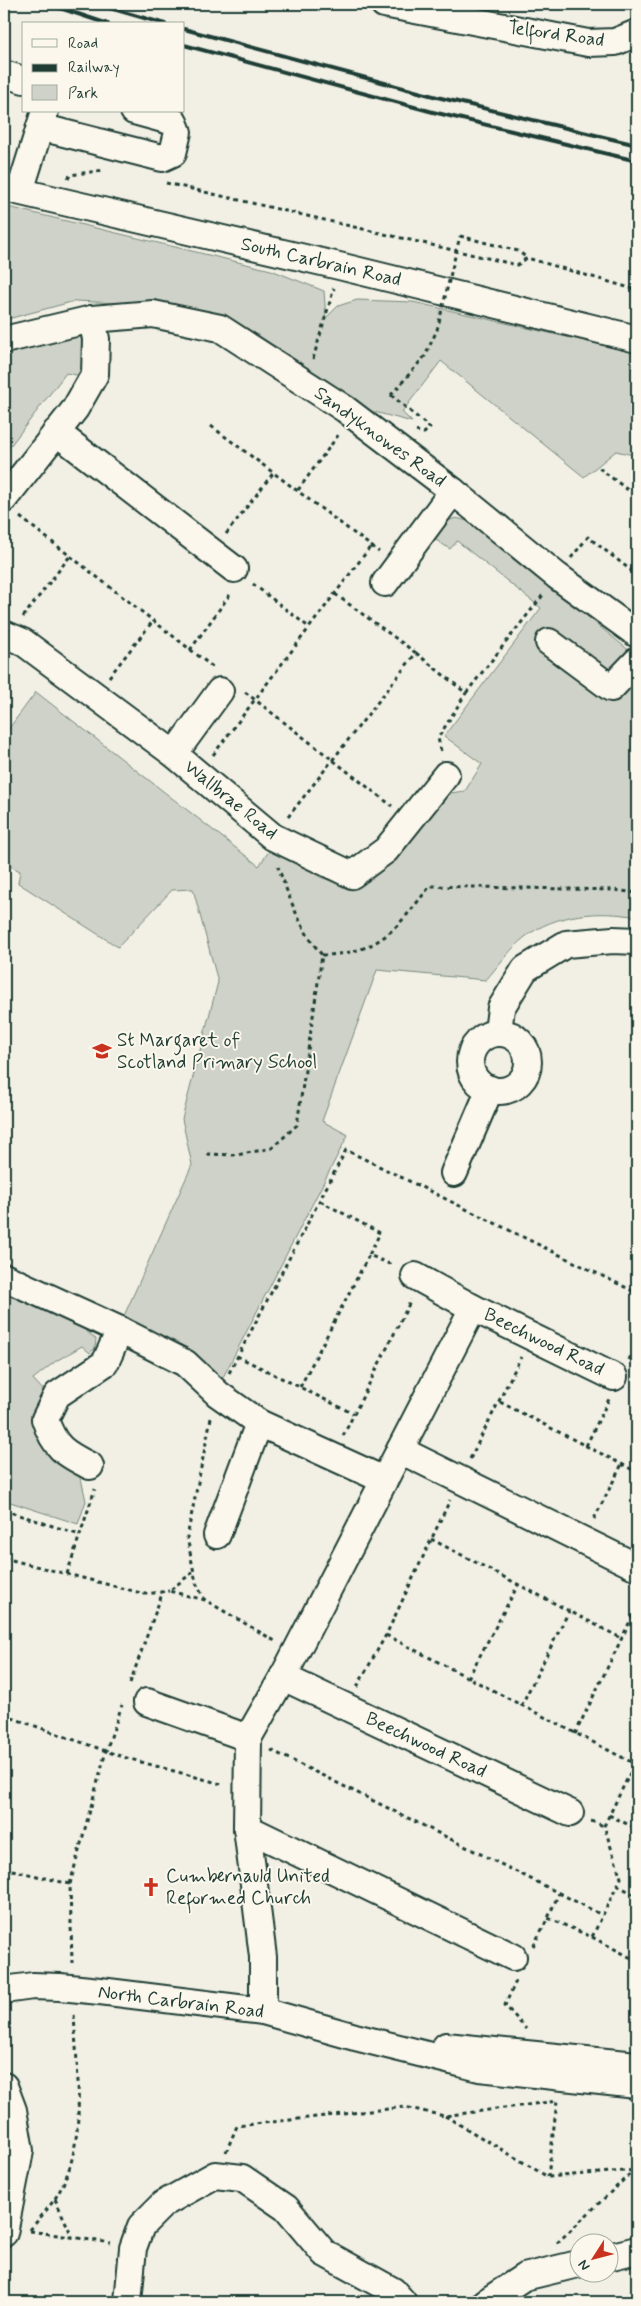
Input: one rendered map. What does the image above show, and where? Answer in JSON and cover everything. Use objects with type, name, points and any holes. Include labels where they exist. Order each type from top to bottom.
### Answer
[{"type":"street","name":"Telford Road","points":[[384,4],[477,13],[588,43],[615,42],[637,33]]},
{"type":"street","points":[[4,74],[22,79]]},
{"type":"street","points":[[16,183],[42,119],[162,158],[173,153],[178,132],[174,122],[138,112]]},
{"type":"street","name":"South Carbrain Road","points":[[16,183],[339,266],[637,339]]},
{"type":"street","name":"Sandyknowes Road","points":[[4,340],[92,319],[153,314],[220,328],[306,382],[379,435],[453,491],[557,576],[637,634]]},
{"type":"street","points":[[11,507],[56,432],[75,409],[95,374],[96,339],[92,319]]},
{"type":"street","points":[[56,432],[239,573]]},
{"type":"street","points":[[391,574],[453,491]]},
{"type":"street","name":"Wallbrae Road","points":[[6,635],[23,642],[174,754],[273,837],[352,875],[386,850],[446,775]]},
{"type":"street","points":[[549,642],[611,688],[637,662]]},
{"type":"street","points":[[174,754],[227,685]]},
{"type":"street","points":[[498,1032],[501,1008],[525,969],[566,944],[613,940],[637,941]]},
{"type":"street","points":[[498,1032],[508,1034],[516,1039],[527,1054],[528,1064],[526,1073],[513,1087],[504,1090],[490,1089],[477,1082],[472,1073],[470,1055],[474,1046],[481,1039],[498,1032]]},
{"type":"street","points":[[454,1173],[490,1089]]},
{"type":"street","points":[[4,1276],[120,1330],[185,1363],[218,1394],[259,1423],[384,1480]]},
{"type":"street","name":"Beechwood Road","points":[[418,1278],[473,1308],[614,1377]]},
{"type":"street","name":"Beechwood Road","points":[[263,2011],[263,1957],[247,1828],[248,1738],[283,1677],[473,1308]]},
{"type":"street","points":[[90,1466],[64,1453],[51,1437],[45,1419],[57,1395],[105,1362],[120,1330]]},
{"type":"street","points":[[217,1535],[259,1423]]},
{"type":"street","points":[[400,1450],[637,1567]]},
{"type":"street","name":"Beechwood Road","points":[[283,1677],[570,1813]]},
{"type":"street","points":[[133,1697],[248,1738]]},
{"type":"street","points":[[247,1828],[520,1962]]},
{"type":"street","name":"North Carbrain Road","points":[[4,1990],[33,1986],[69,1987],[263,2011],[479,2068],[633,2084]]},
{"type":"street","name":"North Carbrain Road","points":[[356,2037],[587,2060],[633,2084]]},
{"type":"street","points":[[4,2086],[13,2110],[20,2151],[12,2234]]},
{"type":"street","points":[[128,2302],[133,2248],[141,2226],[163,2204],[215,2175],[242,2178],[286,2208],[324,2252],[394,2291],[403,2302]]},
{"type":"street","points":[[618,2255],[637,2250]]},
{"type":"street","points":[[486,2302],[524,2277],[568,2266]]},
{"type":"path","points":[[16,183],[67,181],[70,175],[108,170]]},
{"type":"path","points":[[165,183],[517,265],[527,258]]},
{"type":"path","points":[[379,435],[388,424],[424,433],[430,428],[391,395],[424,356],[437,330],[460,236],[518,252],[527,258],[637,290]]},
{"type":"path","points":[[315,351],[327,313]]},
{"type":"path","points":[[298,490],[353,416]]},
{"type":"path","points":[[211,426],[371,546],[391,574]]},
{"type":"path","points":[[599,468],[637,497]]},
{"type":"path","points":[[212,552],[274,472]]},
{"type":"path","points":[[11,507],[190,650],[227,685],[255,700],[410,820]]},
{"type":"path","points":[[446,775],[438,738],[466,693],[588,537],[637,576]]},
{"type":"path","points":[[198,775],[371,546]]},
{"type":"path","points":[[6,635],[70,556]]},
{"type":"path","points":[[190,650],[239,573],[310,628]]},
{"type":"path","points":[[335,594],[416,653],[466,693]]},
{"type":"path","points":[[95,696],[153,621]]},
{"type":"path","points":[[207,1154],[237,1155],[272,1148],[297,1125],[322,955],[308,938],[276,860],[264,848],[416,653]]},
{"type":"path","points":[[322,955],[344,955],[363,950],[397,928],[430,886],[614,890],[637,893]]},
{"type":"path","points":[[205,1600],[196,1583],[187,1537],[206,1433],[218,1394],[346,1150],[637,1293]]},
{"type":"path","points":[[300,1387],[380,1233],[320,1200]]},
{"type":"path","points":[[332,1457],[418,1278],[369,1255]]},
{"type":"path","points":[[346,1707],[386,1635],[459,1480],[500,1402],[531,1336]]},
{"type":"path","points":[[238,1356],[354,1414]]},
{"type":"path","points":[[500,1402],[637,1472]]},
{"type":"path","points":[[582,1540],[622,1464]]},
{"type":"path","points":[[67,1574],[99,1476],[90,1466]]},
{"type":"path","points":[[4,1510],[80,1535]]},
{"type":"path","points":[[431,1540],[621,1638]]},
{"type":"path","points":[[4,1558],[145,1594],[169,1591],[205,1600],[296,1652]]},
{"type":"path","points":[[169,1591],[193,1572]]},
{"type":"path","points":[[468,1678],[518,1585]]},
{"type":"path","points":[[30,2231],[55,2199],[73,2158],[77,2127],[80,2096],[69,1987],[70,1884],[106,1751],[133,1697],[163,1591]]},
{"type":"path","points":[[575,1734],[637,1608]]},
{"type":"path","points":[[521,1706],[568,1611]]},
{"type":"path","points":[[386,1635],[636,1765]]},
{"type":"path","points":[[4,1715],[106,1751],[247,1792]]},
{"type":"path","points":[[248,1738],[602,1915]]},
{"type":"path","points":[[592,1936],[621,1878],[604,1826],[636,1765],[637,1759]]},
{"type":"path","points":[[609,1815],[637,1829]]},
{"type":"path","points":[[4,1868],[70,1884]]},
{"type":"path","points":[[617,1885],[637,1896]]},
{"type":"path","points":[[530,2033],[505,2005],[520,1962],[548,1918],[559,1893]]},
{"type":"path","points":[[548,1918],[592,1936],[637,1961]]},
{"type":"path","points":[[444,2116],[557,2101],[548,2177]]},
{"type":"path","points":[[215,2175],[237,2126],[405,2107],[444,2116],[548,2177],[635,2170]]},
{"type":"path","points":[[557,2244],[635,2170]]},
{"type":"path","points":[[55,2199],[72,2236]]},
{"type":"path","points":[[12,2234],[30,2231],[72,2236],[133,2248]]},
{"type":"green space","points":[[4,206],[271,270],[324,291],[326,318],[338,306],[357,300],[413,302],[637,353],[637,456],[616,451],[584,477],[441,361],[402,412],[412,422],[367,410],[251,332],[220,315],[118,303],[75,301],[4,320]]},
{"type":"green space","points":[[76,334],[85,342],[82,376],[66,373],[4,454],[4,355]]},
{"type":"green space","points":[[456,518],[472,522],[637,657],[637,917],[593,914],[564,918],[550,923],[537,929],[520,941],[486,980],[377,970],[322,1121],[348,1135],[219,1385],[123,1318],[192,1165],[182,1119],[218,982],[193,889],[172,890],[118,947],[18,883],[20,871],[4,863],[4,735],[36,692],[259,866],[273,845],[320,877],[346,886],[393,861],[406,846],[442,794],[465,791],[482,764],[444,736],[541,608],[457,541],[450,549],[433,538],[447,521]]},
{"type":"green space","points":[[4,1292],[67,1316],[96,1339],[95,1348],[90,1353],[82,1346],[56,1361],[33,1379],[46,1393],[82,1483],[86,1501],[78,1524],[4,1500]]},
{"type":"railway","points":[[48,4],[102,22]]},
{"type":"railway","points":[[96,4],[158,22]]},
{"type":"railway","points":[[185,29],[437,97],[637,145]]},
{"type":"railway","points":[[185,45],[433,112],[637,161]]},
{"type":"place","name":"St Margaret of Scotland Primary School","points":[[102,1051]]},
{"type":"place","name":"Cumbernauld United Reformed Church","points":[[151,1887]]}]
